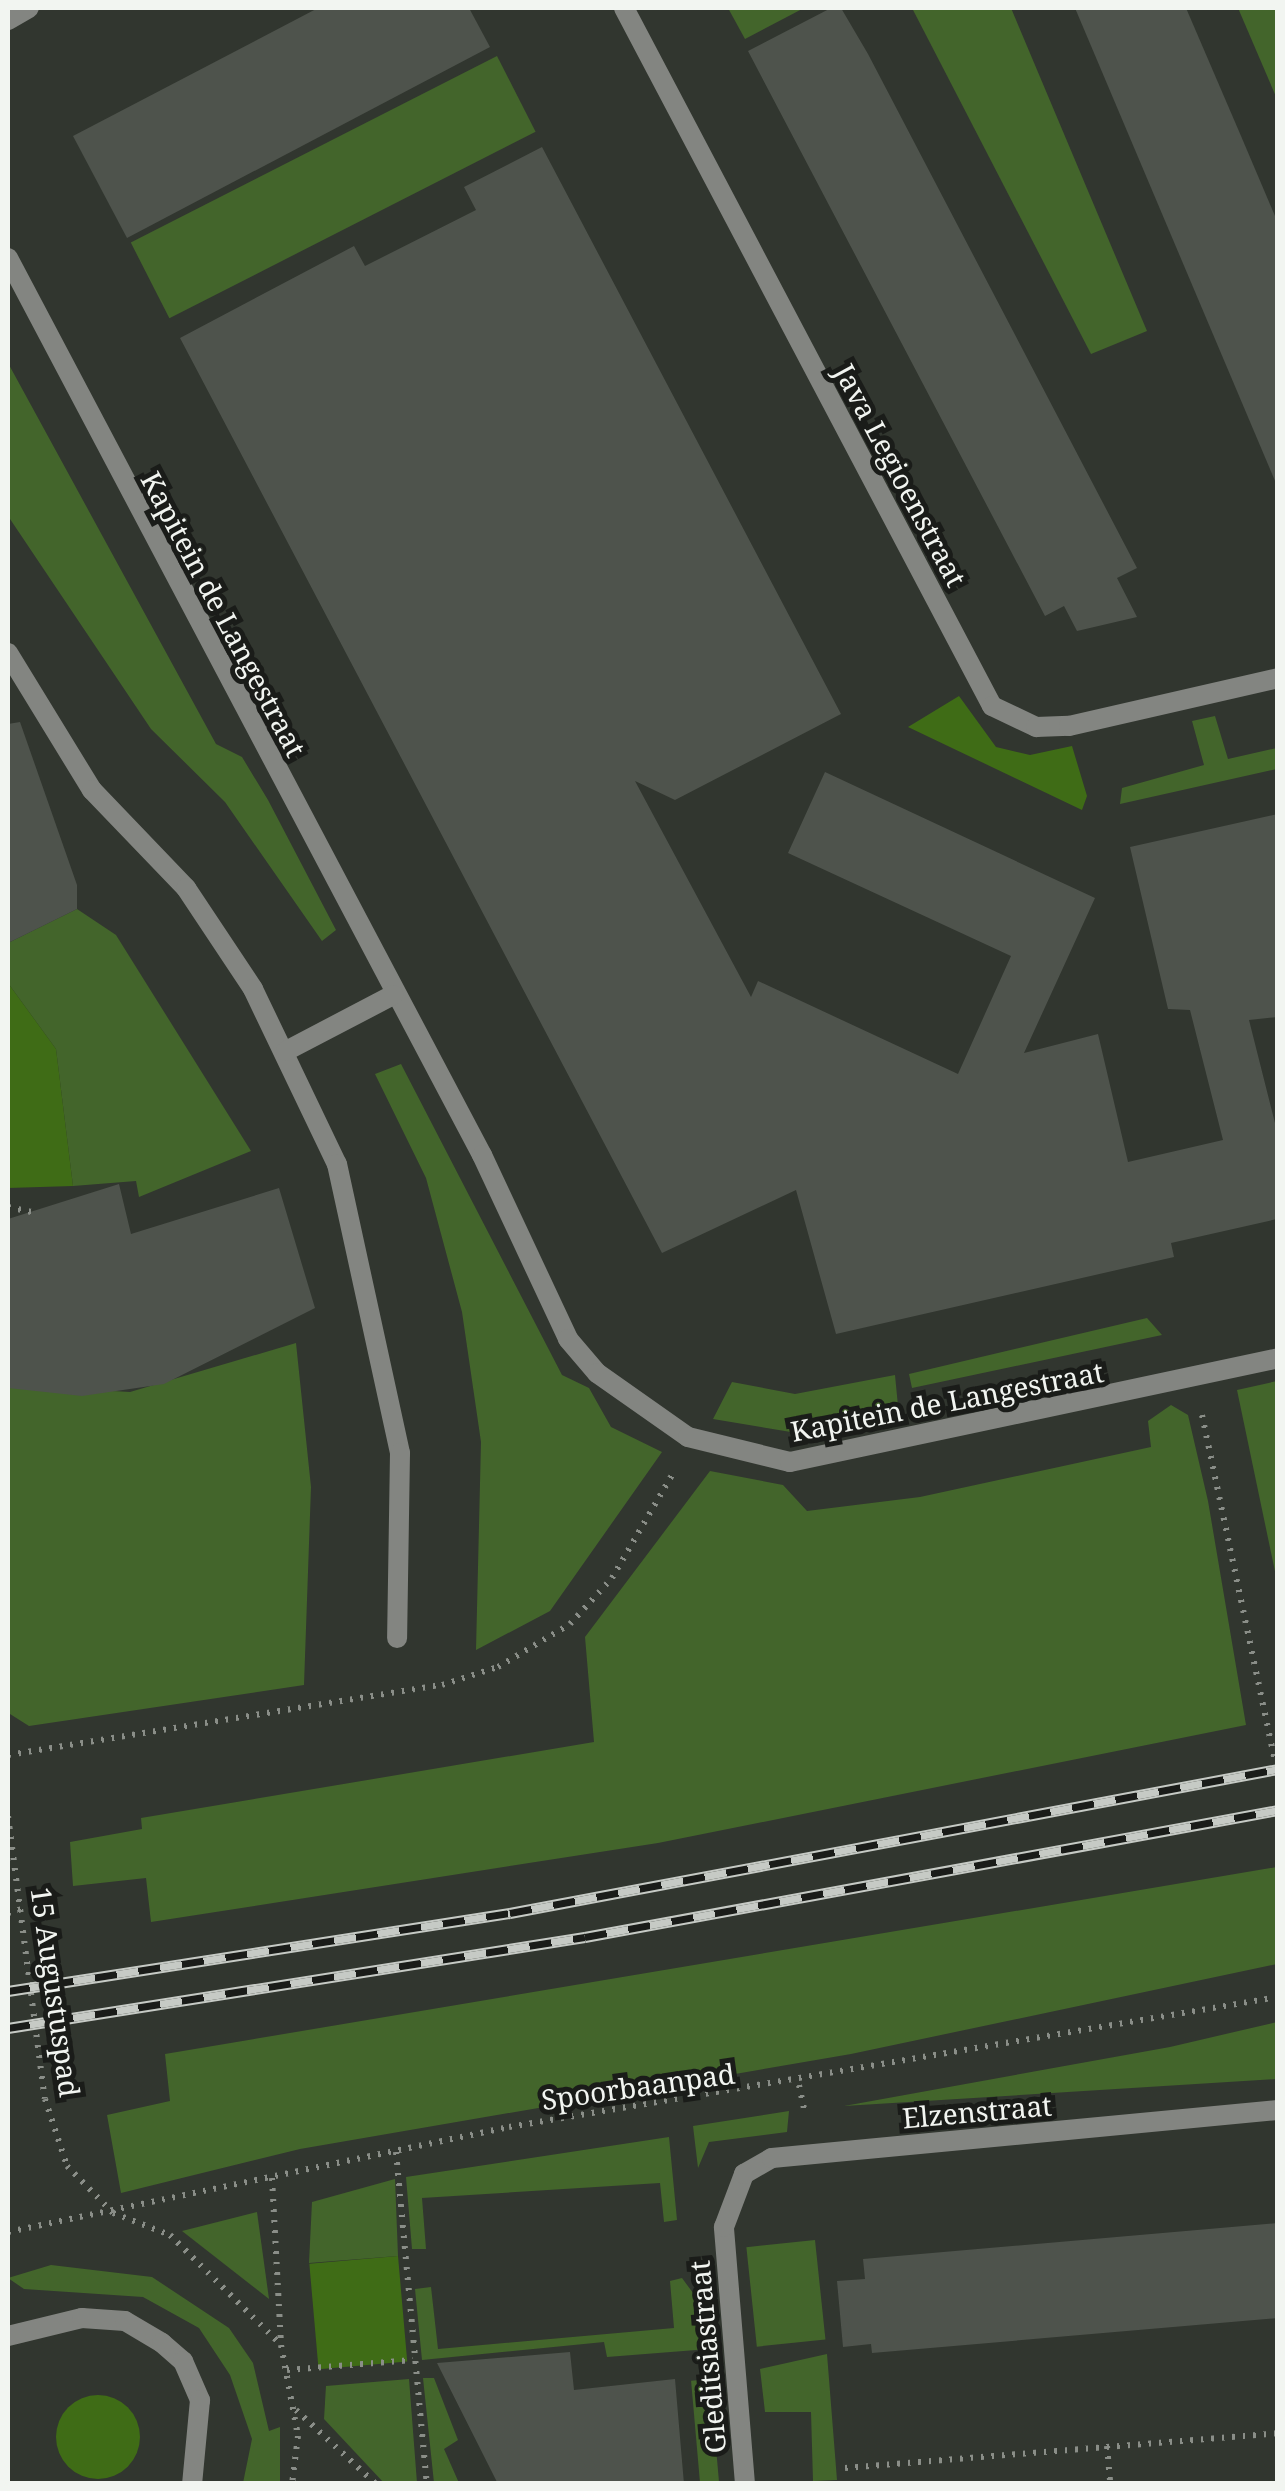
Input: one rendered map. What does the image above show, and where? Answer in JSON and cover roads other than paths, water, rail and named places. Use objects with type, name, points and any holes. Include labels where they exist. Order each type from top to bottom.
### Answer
[{"type":"street","points":[[8,20],[30,8]]},
{"type":"street","name":"Java Legioenstraat","points":[[624,8],[992,706],[1036,727],[1069,726],[1278,678]]},
{"type":"street","name":"Kapitein de Langestraat","points":[[8,258],[568,1339],[611,1384],[688,1437],[790,1462],[1194,1379],[1278,1358]]},
{"type":"street","points":[[8,653],[92,790],[186,888],[286,1051],[337,1164],[376,1322],[400,1453],[397,1638]]},
{"type":"street","points":[[286,1051],[393,995]]},
{"type":"street","name":"Elzenstraat","points":[[724,2227],[744,2174],[772,2158],[1278,2110]]},
{"type":"street","name":"Gleditsiastraat","points":[[724,2227],[745,2484]]},
{"type":"street","points":[[8,2336],[82,2318],[125,2321],[162,2342],[183,2361],[200,2400],[192,2484]]},
{"type":"railway","points":[[8,1991],[510,1913],[1278,1769]]},
{"type":"railway","points":[[8,2028],[585,1937],[1278,1810]]}]
